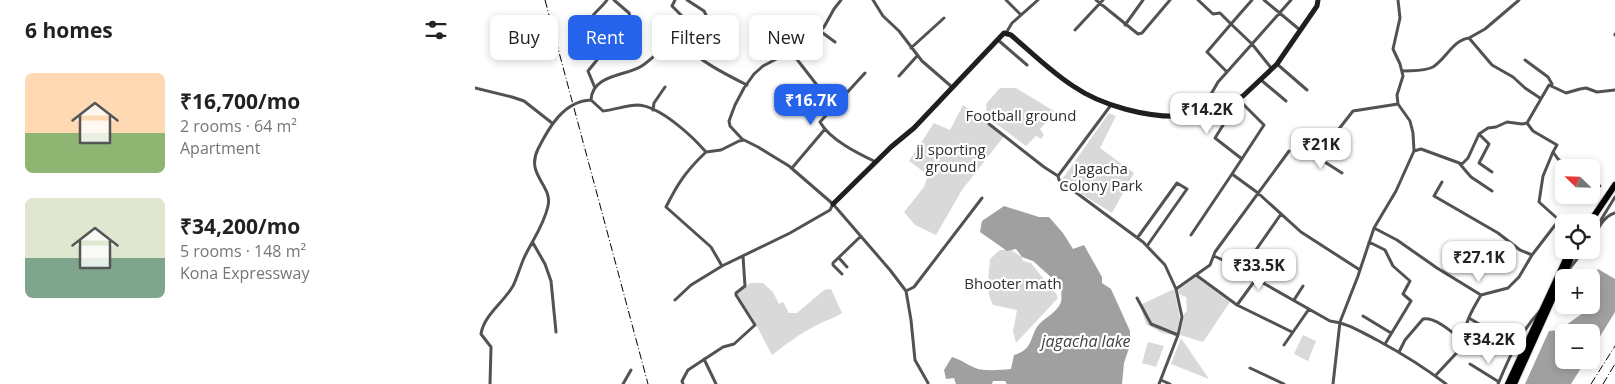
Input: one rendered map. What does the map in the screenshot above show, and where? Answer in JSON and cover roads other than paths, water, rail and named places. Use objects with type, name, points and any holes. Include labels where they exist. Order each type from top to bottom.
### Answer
[{"type":"highway","points":[[1595,214],[1615,185]]},
{"type":"highway","points":[[1508,384],[1568,259]]},
{"type":"highway","points":[[1514,384],[1555,294]]},
{"type":"main road","points":[[833,204],[914,128],[997,39],[1006,33],[1074,87],[1111,105],[1146,113],[1183,116],[1209,96],[1238,99],[1243,96],[1277,64],[1317,6],[1318,0]]},
{"type":"street","points":[[594,15],[607,0]]},
{"type":"street","points":[[614,0],[630,15]]},
{"type":"street","points":[[675,0],[672,6],[680,15]]},
{"type":"street","points":[[687,0],[704,11],[706,15]]},
{"type":"street","points":[[697,0],[697,6]]},
{"type":"street","points":[[823,26],[841,0]]},
{"type":"street","points":[[873,0],[883,16],[899,31],[917,56],[953,87]]},
{"type":"street","points":[[1006,0],[1021,15]]},
{"type":"street","points":[[1006,33],[1012,23],[1038,0]]},
{"type":"street","points":[[1095,0],[1138,34],[1142,33],[1169,0]]},
{"type":"street","points":[[1075,30],[1103,0]]},
{"type":"street","points":[[1125,25],[1143,0]]},
{"type":"street","points":[[1198,0],[1213,14],[1220,13],[1252,44],[1272,69]]},
{"type":"street","points":[[1227,72],[1207,52],[1252,0]]},
{"type":"street","points":[[1264,0],[1301,30]]},
{"type":"street","points":[[1209,96],[1218,82],[1291,0]]},
{"type":"street","points":[[1333,384],[1339,322],[1360,270],[1374,228],[1396,192],[1414,151],[1410,121],[1397,104],[1397,94],[1403,76],[1393,49],[1400,18],[1398,0]]},
{"type":"street","points":[[1402,71],[1418,71],[1433,66],[1458,42],[1485,29],[1519,0]]},
{"type":"street","points":[[911,48],[944,18]]},
{"type":"street","points":[[823,33],[835,42]]},
{"type":"street","points":[[1469,38],[1492,65],[1540,98]]},
{"type":"street","points":[[997,39],[1027,66]]},
{"type":"street","points":[[899,76],[917,56]]},
{"type":"street","points":[[591,100],[591,95],[595,88],[609,77],[638,68],[652,58]]},
{"type":"street","points":[[595,88],[588,71],[598,60]]},
{"type":"street","points":[[705,60],[747,85]]},
{"type":"street","points":[[774,60],[754,74],[735,105],[729,122],[730,126],[744,140],[792,168],[833,204],[890,270],[905,291],[911,320],[915,360],[927,384]]},
{"type":"street","points":[[797,60],[834,107]]},
{"type":"street","points":[[1525,60],[1548,76],[1552,85],[1566,93],[1580,88],[1597,92],[1615,90]]},
{"type":"street","points":[[1277,64],[1307,90]]},
{"type":"street","points":[[865,73],[820,122],[830,135],[861,155],[876,162]]},
{"type":"street","points":[[1261,80],[1286,101]]},
{"type":"street","points":[[1527,123],[1540,98],[1549,85],[1552,85]]},
{"type":"street","points":[[653,110],[654,103],[665,87]]},
{"type":"street","points":[[475,88],[512,96],[524,101],[552,123]]},
{"type":"street","points":[[1191,235],[1242,159],[1264,125],[1238,99],[1215,138],[1242,159]]},
{"type":"street","points":[[481,334],[488,317],[513,285],[546,213],[549,200],[547,192],[535,170],[537,151],[552,123],[570,106],[585,100],[591,100],[603,111],[639,105],[673,121],[695,139],[706,152]]},
{"type":"street","points":[[1203,100],[1227,119]]},
{"type":"street","points":[[1317,157],[1353,111],[1397,104]]},
{"type":"street","points":[[1058,176],[1111,105]]},
{"type":"street","points":[[1459,163],[1461,164],[1468,158],[1479,134],[1488,128],[1507,122],[1527,123]]},
{"type":"street","points":[[1527,123],[1533,131],[1557,145],[1543,176],[1539,202],[1555,216]]},
{"type":"street","points":[[989,124],[1058,176],[1059,180],[1138,237],[1165,265],[1176,289],[1182,318],[1178,335],[1160,382],[1170,384]]},
{"type":"street","points":[[792,168],[825,129]]},
{"type":"street","points":[[1479,134],[1489,144],[1479,163],[1492,172]]},
{"type":"street","points":[[722,266],[711,247],[666,207],[687,169],[706,152],[721,150],[744,140]]},
{"type":"street","points":[[1414,151],[1421,149],[1459,163],[1471,177],[1492,191]]},
{"type":"street","points":[[1176,289],[1210,265],[1214,256],[1289,151]]},
{"type":"street","points":[[1309,152],[1342,172]]},
{"type":"street","points":[[1553,152],[1558,159]]},
{"type":"street","points":[[1232,174],[1258,193],[1301,232],[1360,270]]},
{"type":"street","points":[[1442,182],[1433,196],[1498,233],[1520,250],[1532,254]]},
{"type":"street","points":[[1138,237],[1177,183],[1187,189],[1147,246]]},
{"type":"street","points":[[1600,221],[1615,197]]},
{"type":"street","points":[[905,291],[914,287],[982,198]]},
{"type":"street","points":[[675,300],[691,285],[722,266],[790,233],[829,210],[833,204]]},
{"type":"street","points":[[1600,227],[1607,216],[1615,213]]},
{"type":"street","points":[[1242,270],[1281,214]]},
{"type":"street","points":[[1374,228],[1397,240],[1437,268],[1481,295],[1508,288],[1519,277],[1532,254],[1555,225]]},
{"type":"street","points":[[842,274],[833,265],[861,236]]},
{"type":"street","points":[[1369,242],[1385,250],[1393,266],[1410,281],[1403,294],[1411,301],[1385,344]]},
{"type":"street","points":[[533,243],[545,264],[551,281],[556,332]]},
{"type":"street","points":[[683,384],[682,381],[688,370],[723,348],[734,344],[755,325],[736,295],[745,286],[743,256]]},
{"type":"street","points":[[1214,256],[1330,321],[1339,322],[1360,330],[1399,352],[1443,383]]},
{"type":"street","points":[[839,258],[847,267]]},
{"type":"street","points":[[1570,269],[1578,259]]},
{"type":"street","points":[[1196,275],[1237,304],[1291,332]]},
{"type":"street","points":[[1237,304],[1255,278]]},
{"type":"street","points":[[1294,300],[1303,286]]},
{"type":"street","points":[[1435,376],[1464,345],[1464,334],[1469,318],[1481,295]]},
{"type":"street","points":[[1137,298],[1151,324],[1178,335]]},
{"type":"street","points":[[1470,364],[1498,383],[1511,353],[1530,321],[1545,305]]},
{"type":"street","points":[[1284,345],[1291,332],[1309,309]]},
{"type":"street","points":[[1363,316],[1391,334]]},
{"type":"street","points":[[1399,352],[1405,340],[1423,319],[1429,318],[1463,341]]},
{"type":"street","points":[[1469,318],[1484,327],[1511,353]]},
{"type":"street","points":[[475,330],[481,334],[491,347],[490,384]]},
{"type":"street","points":[[704,359],[716,384]]},
{"type":"street","points":[[1250,368],[1284,384]]},
{"type":"street","points":[[623,384],[631,370]]},
{"type":"water","name":"jagacha lake","points":[[1004,206],[1039,217],[1049,217],[1063,233],[1073,249],[1084,245],[1102,277],[1102,283],[1111,289],[1130,331],[1130,345],[1124,363],[1122,384],[1007,384],[1005,381],[993,381],[992,384],[956,384],[954,378],[946,379],[944,370],[952,357],[978,369],[1011,369],[1014,355],[1028,347],[1037,327],[1061,302],[1061,286],[1033,261],[1022,257],[1016,249],[1007,251],[980,232],[982,221]]},
{"type":"water","points":[[1600,270],[1615,279],[1615,312],[1600,336],[1600,324],[1567,324],[1582,314],[1600,314]]},
{"type":"water","points":[[1555,330],[1555,369],[1580,369],[1571,384],[1525,384],[1549,331]]},
{"type":"railway","points":[[545,0],[648,384]]},
{"type":"railway","points":[[1591,384],[1615,346]]},
{"type":"railway","points":[[1603,384],[1615,364]]},
{"type":"park label","name":"Football ground","points":[[1021,116]]},
{"type":"park label","name":"jj sporting ground","points":[[951,158]]},
{"type":"park label","name":"Jagacha Colony Park","points":[[1101,178]]},
{"type":"park label","name":"Bhooter math","points":[[1013,284]]}]
